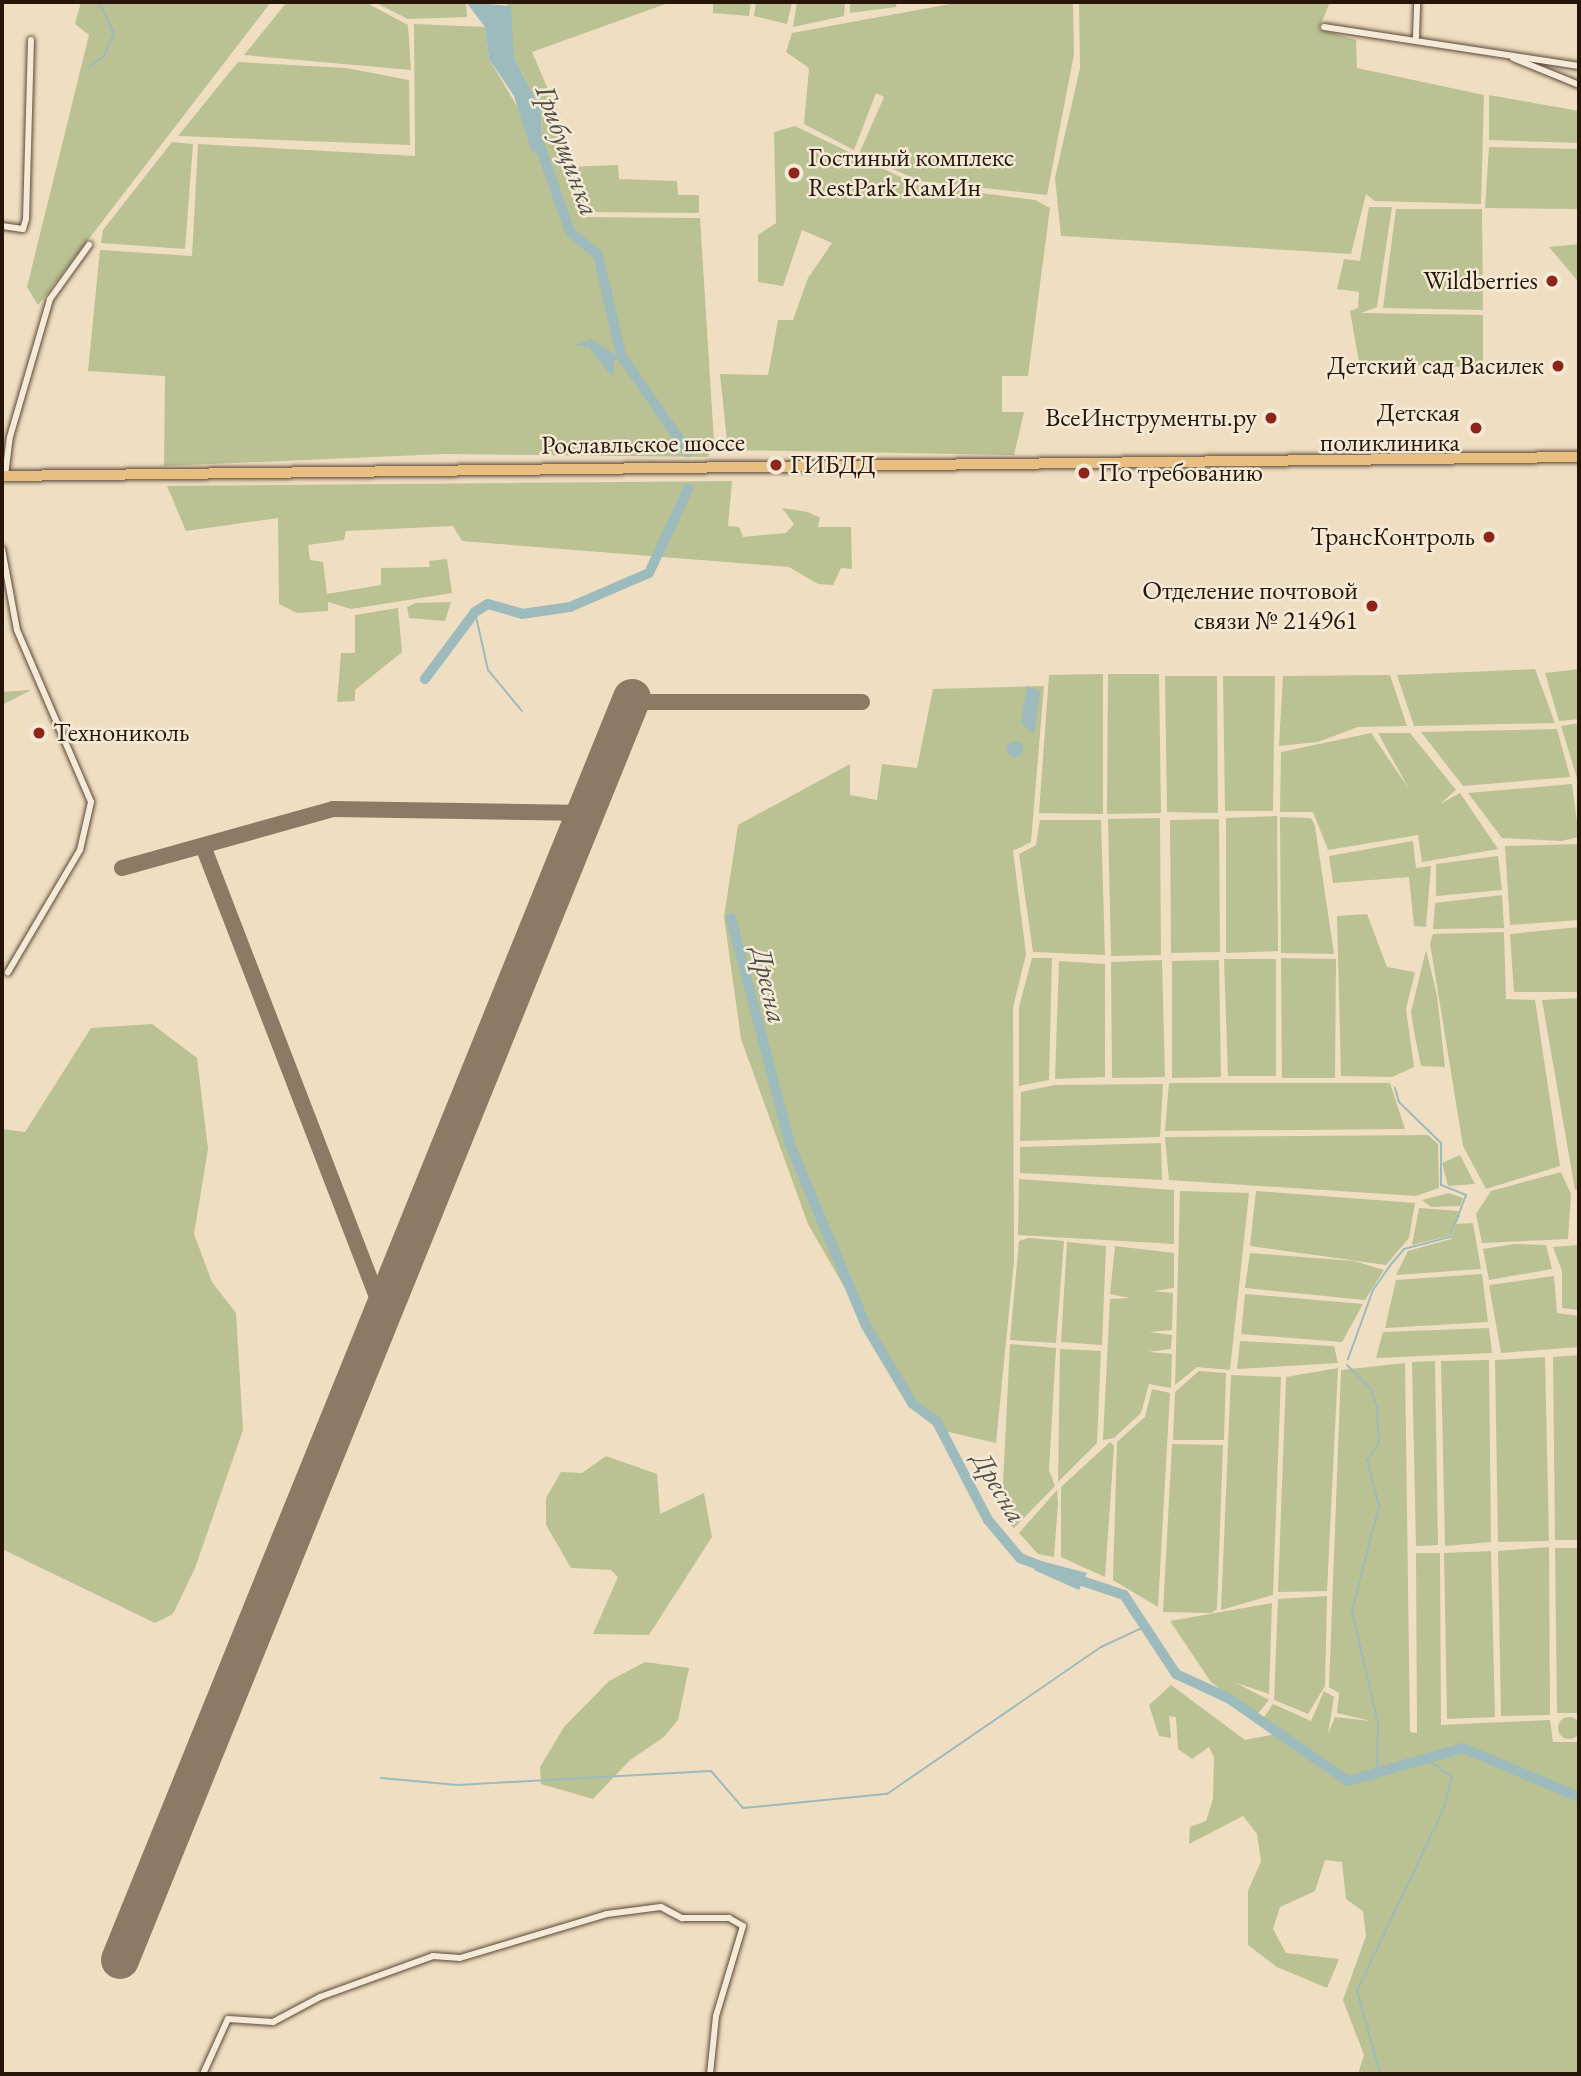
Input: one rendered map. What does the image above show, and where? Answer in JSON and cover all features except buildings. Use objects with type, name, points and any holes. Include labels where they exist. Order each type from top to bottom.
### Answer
[{"type":"main road","name":"Рославльское шоссе","points":[[4,476],[1579,457]]},
{"type":"street","points":[[1416,37],[1417,2]]},
{"type":"street","points":[[1324,26],[1416,37],[1579,66]]},
{"type":"street","points":[[2,226],[23,229],[31,40]]},
{"type":"street","points":[[1498,52],[1579,85]]},
{"type":"street","points":[[4,476],[50,299],[89,245]]},
{"type":"street","points":[[2,549],[16,630],[91,802],[79,850],[8,972]]},
{"type":"street","points":[[203,2074],[228,2020],[273,2022],[320,1997],[433,1956],[460,1958],[607,1914],[661,1907],[682,1917],[729,1918],[743,1927],[716,2016],[710,2074]]},
{"type":"green space","points":[[81,2],[271,2],[38,305],[27,287],[89,35],[75,24]]},
{"type":"green space","points":[[287,2],[365,2],[408,25],[411,70],[244,55]]},
{"type":"green space","points":[[374,2],[466,2],[467,17],[408,19]]},
{"type":"green space","points":[[507,2],[671,2],[532,52],[561,120],[565,167],[618,165],[619,179],[677,181],[678,195],[699,195],[699,213],[583,212],[567,181],[581,217],[700,218],[714,442],[708,457],[444,454],[164,466],[165,376],[88,371],[100,250],[192,256],[198,144],[415,156],[414,24],[485,27],[489,59],[542,148],[541,109],[514,58]]},
{"type":"green space","points":[[713,2],[751,2],[749,16],[713,13]]},
{"type":"green space","points":[[756,2],[792,2],[787,24],[754,16]]},
{"type":"green space","points":[[797,2],[845,2],[844,16],[793,27]]},
{"type":"green space","points":[[850,2],[897,2],[896,7],[850,13]]},
{"type":"green space","points":[[961,2],[1073,2],[1074,54],[1047,195],[920,181],[859,154],[884,97],[876,93],[854,150],[804,124],[809,68],[786,52],[792,33]]},
{"type":"green space","points":[[1079,2],[1330,2],[1319,29],[1356,40],[1357,68],[1484,95],[1481,204],[1375,201],[1366,194],[1351,254],[1061,236],[1055,178],[1080,68]]},
{"type":"green space","points":[[238,62],[346,68],[409,80],[410,145],[178,136]]},
{"type":"green space","points":[[1489,95],[1579,111],[1579,143],[1489,140]]},
{"type":"green space","points":[[795,126],[917,185],[1035,200],[1050,208],[1028,376],[1002,376],[1002,412],[1024,412],[1014,455],[728,450],[720,374],[768,375],[778,320],[793,320],[808,278],[832,243],[802,230],[783,286],[758,282],[758,235],[776,223],[774,132]]},
{"type":"green space","points":[[172,142],[193,144],[185,249],[101,243],[103,230]]},
{"type":"green space","points":[[1489,147],[1579,149],[1579,209],[1485,208]]},
{"type":"green space","points":[[1369,207],[1392,207],[1377,307],[1361,313],[1483,315],[1483,368],[1359,362],[1350,311],[1358,308],[1359,292],[1337,289],[1344,259],[1360,261]]},
{"type":"green space","points":[[1396,209],[1482,209],[1483,310],[1383,308]]},
{"type":"green space","points":[[1579,244],[1579,267],[1577,280],[1549,247]]},
{"type":"green space","points":[[732,481],[728,526],[739,527],[743,537],[786,533],[794,524],[782,508],[808,512],[820,518],[818,527],[851,527],[852,569],[841,568],[833,585],[818,584],[789,567],[462,541],[453,526],[346,531],[344,540],[308,545],[310,560],[323,562],[327,594],[381,585],[381,568],[430,567],[429,561],[447,559],[452,593],[351,609],[328,602],[328,611],[297,613],[279,604],[278,518],[186,531],[167,486]]},
{"type":"green space","points":[[451,602],[445,621],[409,618],[407,607],[416,603]]},
{"type":"green space","points":[[398,608],[402,652],[355,690],[355,701],[337,702],[341,653],[355,653],[355,615]]},
{"type":"green space","points":[[1535,669],[1555,723],[1414,726],[1397,675]]},
{"type":"green space","points":[[1579,669],[1579,719],[1559,721],[1545,673]]},
{"type":"green space","points":[[1103,674],[1103,814],[1039,813],[1049,675]]},
{"type":"green space","points":[[1108,674],[1159,674],[1161,813],[1107,814]]},
{"type":"green space","points":[[1390,675],[1407,726],[1358,727],[1318,742],[1279,746],[1283,676]]},
{"type":"green space","points":[[1165,676],[1217,676],[1218,813],[1167,812]]},
{"type":"green space","points":[[1223,676],[1275,676],[1273,811],[1225,811]]},
{"type":"green space","points":[[1044,686],[1031,842],[1013,851],[1026,954],[1013,1008],[1014,1261],[996,1443],[936,1429],[889,1365],[808,1224],[741,1039],[724,917],[738,825],[850,764],[850,795],[877,800],[882,764],[917,768],[933,689]]},
{"type":"green space","points":[[31,690],[2,705],[2,692]]},
{"type":"green space","points":[[1579,723],[1579,785],[1561,726]]},
{"type":"green space","points":[[1557,729],[1570,777],[1463,786],[1421,732]]},
{"type":"green space","points":[[1371,733],[1409,789],[1378,733],[1410,733],[1456,790],[1440,804],[1460,793],[1498,849],[1422,862],[1418,835],[1328,850],[1313,812],[1280,812],[1281,752]]},
{"type":"green space","points":[[1572,784],[1579,837],[1561,841],[1502,838],[1468,793]]},
{"type":"green space","points":[[1277,816],[1278,951],[1226,953],[1226,818]]},
{"type":"green space","points":[[1280,817],[1311,818],[1315,826],[1334,954],[1281,953]]},
{"type":"green space","points":[[1160,818],[1161,955],[1111,956],[1108,819]]},
{"type":"green space","points":[[1219,819],[1220,952],[1171,953],[1170,820]]},
{"type":"green space","points":[[1040,820],[1101,820],[1105,955],[1033,952],[1019,854],[1036,845]]},
{"type":"green space","points":[[1413,841],[1416,868],[1431,866],[1426,927],[1414,926],[1409,877],[1333,883],[1329,856]]},
{"type":"green space","points":[[1579,844],[1579,920],[1510,925],[1505,846]]},
{"type":"green space","points":[[1498,856],[1502,890],[1436,896],[1436,864]]},
{"type":"green space","points":[[1502,895],[1504,928],[1433,929],[1435,903]]},
{"type":"green space","points":[[1367,914],[1387,967],[1415,972],[1406,1009],[1414,1067],[1392,1077],[1341,1076],[1337,916]]},
{"type":"green space","points":[[1579,927],[1579,992],[1514,992],[1510,934]]},
{"type":"green space","points":[[1504,932],[1506,999],[1535,1000],[1560,1166],[1486,1189],[1463,1146],[1430,943],[1433,934]]},
{"type":"green space","points":[[1426,950],[1437,995],[1445,1067],[1421,1066],[1414,1031],[1411,1012]]},
{"type":"green space","points":[[1032,958],[1052,958],[1049,1080],[1019,1086],[1019,1007]]},
{"type":"green space","points":[[1281,958],[1336,959],[1335,1078],[1282,1078]]},
{"type":"green space","points":[[1224,959],[1276,959],[1276,1076],[1228,1076]]},
{"type":"green space","points":[[1162,960],[1165,1077],[1112,1078],[1111,962]]},
{"type":"green space","points":[[1219,960],[1221,1077],[1172,1078],[1172,961]]},
{"type":"green space","points":[[1059,961],[1105,964],[1105,1077],[1055,1079]]},
{"type":"green space","points":[[1579,998],[1579,1189],[1575,1190],[1542,1000]]},
{"type":"green space","points":[[152,1024],[197,1058],[208,1149],[194,1234],[212,1282],[236,1313],[243,1430],[195,1568],[173,1614],[155,1623],[2,1549],[2,1129],[25,1132],[91,1028]]},
{"type":"green space","points":[[1169,1083],[1390,1083],[1405,1129],[1165,1131]]},
{"type":"green space","points":[[1163,1084],[1160,1137],[1020,1141],[1021,1092],[1055,1085]]},
{"type":"green space","points":[[1428,1135],[1438,1144],[1439,1188],[1416,1196],[1169,1180],[1165,1137]]},
{"type":"green space","points":[[1161,1143],[1162,1180],[1020,1173],[1020,1147]]},
{"type":"green space","points":[[1460,1155],[1475,1184],[1448,1186],[1442,1163]]},
{"type":"green space","points":[[1561,1172],[1571,1194],[1568,1239],[1482,1243],[1476,1214],[1491,1191]]},
{"type":"green space","points":[[1019,1179],[1174,1190],[1174,1244],[1018,1235]]},
{"type":"green space","points":[[1180,1191],[1249,1193],[1230,1370],[1197,1367],[1175,1385]]},
{"type":"green space","points":[[1256,1191],[1415,1203],[1409,1238],[1386,1265],[1250,1246]]},
{"type":"green space","points":[[1449,1193],[1463,1198],[1460,1206],[1431,1207],[1422,1200]]},
{"type":"green space","points":[[1577,1196],[1579,1310],[1562,1308],[1562,1271],[1553,1247],[1577,1245]]},
{"type":"green space","points":[[1419,1208],[1458,1211],[1460,1216],[1449,1236],[1412,1245]]},
{"type":"green space","points":[[1473,1223],[1481,1269],[1396,1275],[1408,1251],[1451,1239],[1456,1224]]},
{"type":"green space","points":[[1029,1238],[1064,1241],[1056,1343],[1010,1340],[1019,1241]]},
{"type":"green space","points":[[1067,1242],[1106,1246],[1102,1345],[1061,1342]]},
{"type":"green space","points":[[1515,1244],[1546,1245],[1552,1269],[1489,1280],[1483,1249]]},
{"type":"green space","points":[[1115,1246],[1174,1253],[1174,1288],[1153,1291],[1173,1293],[1172,1330],[1149,1332],[1172,1335],[1171,1349],[1148,1352],[1172,1354],[1171,1388],[1149,1384],[1141,1413],[1114,1438],[1103,1440],[1110,1299],[1130,1298],[1110,1294]]},
{"type":"green space","points":[[1250,1253],[1354,1261],[1384,1270],[1365,1300],[1245,1288]]},
{"type":"green space","points":[[1482,1274],[1488,1322],[1385,1328],[1396,1280]]},
{"type":"green space","points":[[1554,1276],[1557,1313],[1579,1316],[1579,1347],[1501,1353],[1489,1285]]},
{"type":"green space","points":[[1245,1294],[1363,1304],[1342,1342],[1241,1334]]},
{"type":"green space","points":[[1489,1328],[1492,1353],[1376,1358],[1383,1332]]},
{"type":"green space","points":[[1240,1341],[1334,1346],[1338,1363],[1237,1369]]},
{"type":"green space","points":[[1010,1344],[1056,1348],[1049,1470],[1055,1486],[1014,1528],[1005,1520],[1002,1503]]},
{"type":"green space","points":[[1060,1349],[1101,1351],[1097,1443],[1058,1482]]},
{"type":"green space","points":[[1579,1355],[1579,1540],[1555,1540],[1553,1357]]},
{"type":"green space","points":[[1545,1357],[1549,1541],[1498,1542],[1495,1360]]},
{"type":"green space","points":[[1489,1360],[1491,1542],[1445,1546],[1441,1361]]},
{"type":"green space","points":[[1435,1361],[1438,1545],[1416,1546],[1412,1362]]},
{"type":"green space","points":[[1405,1363],[1410,1732],[1417,1733],[1416,1553],[1440,1553],[1441,1725],[1550,1720],[1553,1742],[1579,1742],[1579,2074],[1358,2074],[1364,2055],[1343,2000],[1366,1936],[1363,1911],[1346,1899],[1342,1862],[1325,1860],[1315,1891],[1280,1907],[1273,1929],[1286,1953],[1339,1959],[1327,1988],[1277,1967],[1248,1945],[1248,1891],[1261,1861],[1257,1834],[1243,1816],[1189,1844],[1190,1827],[1206,1821],[1213,1799],[1214,1757],[1209,1747],[1192,1759],[1178,1749],[1176,1717],[1169,1716],[1171,1738],[1159,1736],[1149,1705],[1171,1685],[1245,1740],[1281,1733],[1262,1720],[1273,1704],[1311,1721],[1324,1691],[1334,1697],[1328,1734],[1335,1717],[1371,1721],[1337,1713],[1339,1693],[1329,1687],[1341,1370]]},
{"type":"green space","points":[[1338,1368],[1327,1591],[1278,1592],[1286,1377]]},
{"type":"green space","points":[[1199,1371],[1226,1373],[1224,1440],[1173,1440],[1175,1392]]},
{"type":"green space","points":[[1231,1375],[1281,1377],[1273,1595],[1221,1610]]},
{"type":"green space","points":[[1152,1389],[1170,1393],[1158,1607],[1113,1580],[1117,1442],[1145,1417]]},
{"type":"green space","points":[[1110,1442],[1114,1446],[1105,1577],[1061,1557],[1061,1487]]},
{"type":"green space","points":[[1172,1444],[1223,1445],[1217,1609],[1212,1613],[1163,1612]]},
{"type":"green space","points":[[606,1456],[657,1474],[660,1514],[704,1493],[712,1537],[649,1635],[593,1634],[618,1577],[611,1570],[571,1568],[546,1525],[546,1498],[561,1472],[582,1473]]},
{"type":"green space","points":[[1057,1490],[1054,1557],[1038,1554],[1019,1533]]},
{"type":"green space","points":[[1549,1547],[1550,1715],[1501,1716],[1498,1551]]},
{"type":"green space","points":[[1555,1548],[1579,1548],[1579,1713],[1557,1713]]},
{"type":"green space","points":[[1491,1551],[1495,1717],[1447,1719],[1444,1553]]},
{"type":"green space","points":[[1327,1596],[1325,1686],[1308,1714],[1274,1700],[1278,1599]]},
{"type":"green space","points":[[1272,1603],[1269,1694],[1234,1682],[1269,1700],[1256,1716],[1211,1682],[1170,1621]]},
{"type":"green space","points":[[645,1662],[689,1668],[678,1720],[664,1737],[630,1760],[593,1799],[541,1784],[540,1767],[564,1727],[609,1681]]},
{"type":"green space","points":[[1569,1717],[1577,1720],[1580,1728],[1577,1736],[1569,1739],[1561,1736],[1558,1728],[1561,1720]]},
{"type":"water","points":[[466,2],[511,6],[514,58],[541,109],[542,148],[532,153],[514,96],[489,59],[485,27]]},
{"type":"water","points":[[592,339],[615,355],[613,378],[589,347],[575,345]]},
{"type":"water","points":[[1027,686],[1040,691],[1034,734],[1021,723]]},
{"type":"water","points":[[1012,741],[1018,741],[1023,749],[1021,755],[1012,757],[1007,752],[1007,746]]},
{"type":"water","points":[[1041,1561],[1087,1573],[1079,1590],[1034,1570]]},
{"type":"waterway","points":[[89,67],[103,57],[114,34],[99,2]]},
{"type":"waterway","name":"Грибущинка","points":[[536,135],[570,232],[598,255],[621,355],[688,452]]},
{"type":"waterway","name":"Грибущинка","points":[[615,358],[621,355]]},
{"type":"waterway","name":"Грибущинка","points":[[425,679],[475,612],[488,604],[522,614],[570,607],[649,573],[688,489]]},
{"type":"waterway","points":[[475,612],[488,670],[522,711]]},
{"type":"waterway","name":"Дресна","points":[[731,918],[790,1145],[866,1326],[912,1403],[937,1422],[988,1520],[1020,1558],[1052,1570]]},
{"type":"waterway","points":[[1348,1359],[1373,1290],[1392,1263],[1404,1249],[1450,1237],[1466,1195],[1441,1185],[1441,1143],[1399,1102],[1395,1088]]},
{"type":"waterway","points":[[1347,1365],[1371,1389],[1377,1408],[1379,1443],[1367,1460],[1379,1506],[1352,1611],[1378,1724],[1377,1771]]},
{"type":"waterway","name":"Дресна","points":[[1070,1577],[1124,1595],[1176,1674],[1228,1698],[1348,1781],[1463,1748],[1579,1797]]},
{"type":"waterway","points":[[381,1778],[458,1785],[711,1771],[743,1808],[887,1794],[1101,1647],[1144,1627]]},
{"type":"waterway","points":[[1380,2074],[1357,1991],[1444,1808],[1452,1777],[1422,1756]]},
{"type":"taxiway","points":[[630,702],[862,702]]},
{"type":"taxiway","points":[[122,868],[333,809],[585,813]]},
{"type":"taxiway","points":[[203,846],[383,1312]]},
{"type":"runway","points":[[120,1960],[632,698]]},
{"type":"place","name":"Гостиный комплекс RestPark КамИн","points":[[794,173]]},
{"type":"place","name":"Wildberries","points":[[1552,281]]},
{"type":"place","name":"Детский сад Василек","points":[[1558,366]]},
{"type":"place","name":"ВсеИнструменты.ру","points":[[1271,418]]},
{"type":"place","name":"Детская поликлиника","points":[[1476,428]]},
{"type":"place","name":"ГИБДД","points":[[776,465]]},
{"type":"place","name":"По требованию","points":[[1084,473]]},
{"type":"place","name":"ТрансКонтроль","points":[[1489,537]]},
{"type":"place","name":"Отделение почтовой связи № 214961","points":[[1372,606]]},
{"type":"place","name":"Технониколь","points":[[39,733]]}]
